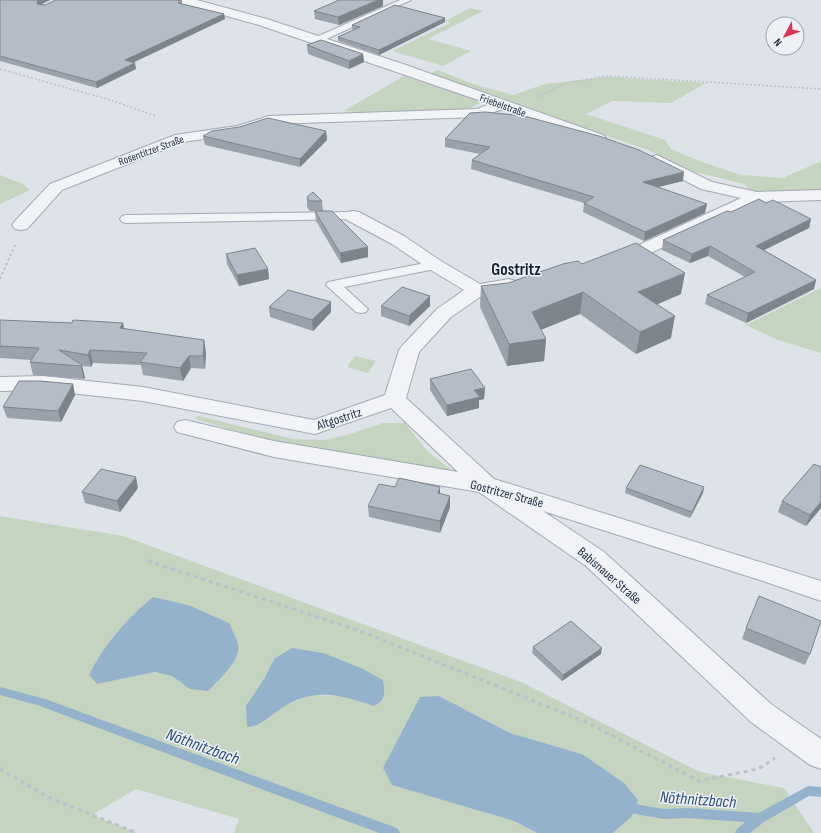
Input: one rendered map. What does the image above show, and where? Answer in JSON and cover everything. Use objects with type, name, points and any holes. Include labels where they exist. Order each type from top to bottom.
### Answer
[{"type":"street","name":"Friebelstraße","points":[[184,0],[263,22],[317,40],[608,142]]},
{"type":"street","name":"Rosentitzer Straße","points":[[21,225],[56,187],[180,138],[239,130],[269,120],[479,113],[501,105]]},
{"type":"street","points":[[644,154],[707,186],[758,198],[821,196]]},
{"type":"street","points":[[704,222],[713,203],[707,186]]},
{"type":"street","points":[[605,268],[758,198]]},
{"type":"street","points":[[353,216],[398,240],[435,265],[477,290]]},
{"type":"street","points":[[395,398],[409,350],[444,313],[477,290],[524,283]]},
{"type":"street","name":"Altgostritz","points":[[0,384],[43,383],[143,394],[315,427],[395,398]]},
{"type":"street","name":"Babisnauer Straße","points":[[395,398],[486,486],[595,558],[761,713],[811,749]]},
{"type":"street","name":"Gostritzer Straße","points":[[186,427],[274,449],[486,486],[772,574],[821,591]]},
{"type":"lane","points":[[317,40],[407,0]]},
{"type":"lane","points":[[126,219],[353,216]]},
{"type":"lane","points":[[361,309],[333,285],[435,265]]},
{"type":"path","points":[[0,69],[107,98],[156,116]]},
{"type":"path","points":[[515,110],[556,86],[583,78],[608,76],[821,89]]},
{"type":"path","points":[[0,279],[13,252],[21,225]]},
{"type":"path","points":[[148,561],[363,632],[586,722],[698,781],[758,769],[811,749]]},
{"type":"path","points":[[0,769],[48,797],[137,833]]},
{"type":"green space","points":[[470,8],[483,11],[428,39],[471,51],[443,66],[392,51],[450,23],[445,21]]},
{"type":"green space","points":[[438,70],[473,84],[513,95],[545,84],[609,77],[706,83],[671,103],[612,101],[586,114],[665,140],[671,149],[697,160],[741,175],[783,178],[821,161],[821,195],[757,197],[744,184],[695,172],[648,150],[427,75]]},
{"type":"green space","points":[[404,76],[471,97],[480,103],[469,109],[393,115],[344,111]]},
{"type":"green space","points":[[0,175],[23,184],[30,190],[0,204]]},
{"type":"green space","points":[[821,288],[821,353],[778,340],[746,325]]},
{"type":"green space","points":[[355,356],[376,361],[368,373],[347,367]]},
{"type":"green space","points":[[198,416],[294,439],[324,440],[350,434],[383,423],[405,423],[427,451],[454,472],[450,475],[379,458],[292,447],[195,419]]},
{"type":"green space","points":[[0,516],[123,536],[521,682],[700,772],[784,788],[814,833],[613,833],[632,816],[582,754],[510,733],[439,696],[477,810],[514,821],[537,833],[234,833],[239,819],[136,789],[92,815],[137,833],[0,833]],"holes":[[[153,597],[190,689],[172,676],[155,672],[97,684],[89,675],[94,664],[117,633],[135,613]],[[274,659],[374,706],[346,696],[311,695],[286,705],[268,718],[264,679]]]},
{"type":"water","points":[[153,597],[188,605],[229,623],[238,644],[238,650],[233,663],[208,691],[190,689],[172,676],[155,672],[97,684],[89,675],[94,664],[117,633],[135,613]]},
{"type":"water","points":[[292,648],[323,653],[361,668],[383,680],[383,698],[374,706],[349,698],[314,695],[291,703],[260,723],[247,727],[246,706],[264,679],[274,659]]},
{"type":"water","points":[[439,696],[510,733],[582,754],[624,783],[638,800],[632,816],[613,833],[537,833],[514,821],[392,785],[383,768],[420,697]]},
{"type":"building","points":[[0,0],[38,0],[37,4],[45,5],[56,0],[176,0],[182,1],[178,3],[224,14],[125,60],[135,63],[96,82],[0,56]]},
{"type":"building","points":[[339,0],[378,0],[338,17],[314,11]]},
{"type":"building","points":[[395,5],[445,18],[379,50],[338,37],[360,27],[352,25]]},
{"type":"building","points":[[321,40],[363,54],[349,61],[307,45]]},
{"type":"building","points":[[485,112],[524,116],[599,136],[639,150],[684,172],[643,182],[707,204],[645,232],[584,203],[594,197],[472,160],[490,147],[445,139],[470,113]]},
{"type":"building","points":[[268,118],[326,131],[300,159],[203,136],[212,131],[239,127]]},
{"type":"building","points":[[313,192],[322,201],[309,201],[307,197]]},
{"type":"building","points":[[759,199],[766,203],[773,200],[811,219],[756,246],[816,280],[748,313],[707,295],[755,272],[710,246],[692,254],[663,240],[727,211],[731,212]]},
{"type":"building","points":[[315,211],[332,211],[368,247],[340,253]]},
{"type":"building","points":[[636,243],[685,273],[638,292],[675,316],[640,332],[583,292],[532,312],[546,339],[509,344],[481,286],[508,283],[563,264],[578,261],[582,264]]},
{"type":"building","points":[[255,248],[268,269],[237,275],[226,254]]},
{"type":"building","points":[[402,287],[430,296],[409,316],[381,306]]},
{"type":"building","points":[[288,290],[331,302],[312,320],[269,307]]},
{"type":"building","points":[[0,320],[72,323],[73,320],[123,323],[120,328],[204,340],[203,356],[189,356],[180,368],[140,362],[147,353],[90,350],[88,355],[59,350],[82,365],[81,366],[30,362],[39,348],[0,346]]},
{"type":"building","points":[[471,369],[485,388],[474,390],[480,397],[447,405],[430,379]]},
{"type":"building","points":[[19,381],[73,384],[58,411],[3,407]]},
{"type":"building","points":[[814,464],[821,467],[821,502],[810,515],[782,501]]},
{"type":"building","points":[[640,465],[704,487],[692,512],[626,488]]},
{"type":"building","points":[[101,469],[136,477],[117,501],[82,492]]},
{"type":"building","points":[[399,478],[440,487],[438,493],[450,496],[440,521],[368,506],[379,484],[395,487]]},
{"type":"building","points":[[759,596],[821,621],[810,654],[746,628]]},
{"type":"building","points":[[571,621],[602,648],[563,675],[533,647]]},
{"type":"waterway","name":"Nöthnitzbach","points":[[0,691],[41,702],[394,833]]},
{"type":"waterway","name":"Nöthnitzbach","points":[[760,818],[808,791],[821,792]]},
{"type":"waterway","name":"Nöthnitzbach","points":[[635,809],[664,814],[688,813],[760,818]]},
{"type":"waterway","name":"Nöthnitzbach","points":[[741,833],[760,818]]},
{"type":"district","name":"Gostritz","points":[[516,269]]}]
